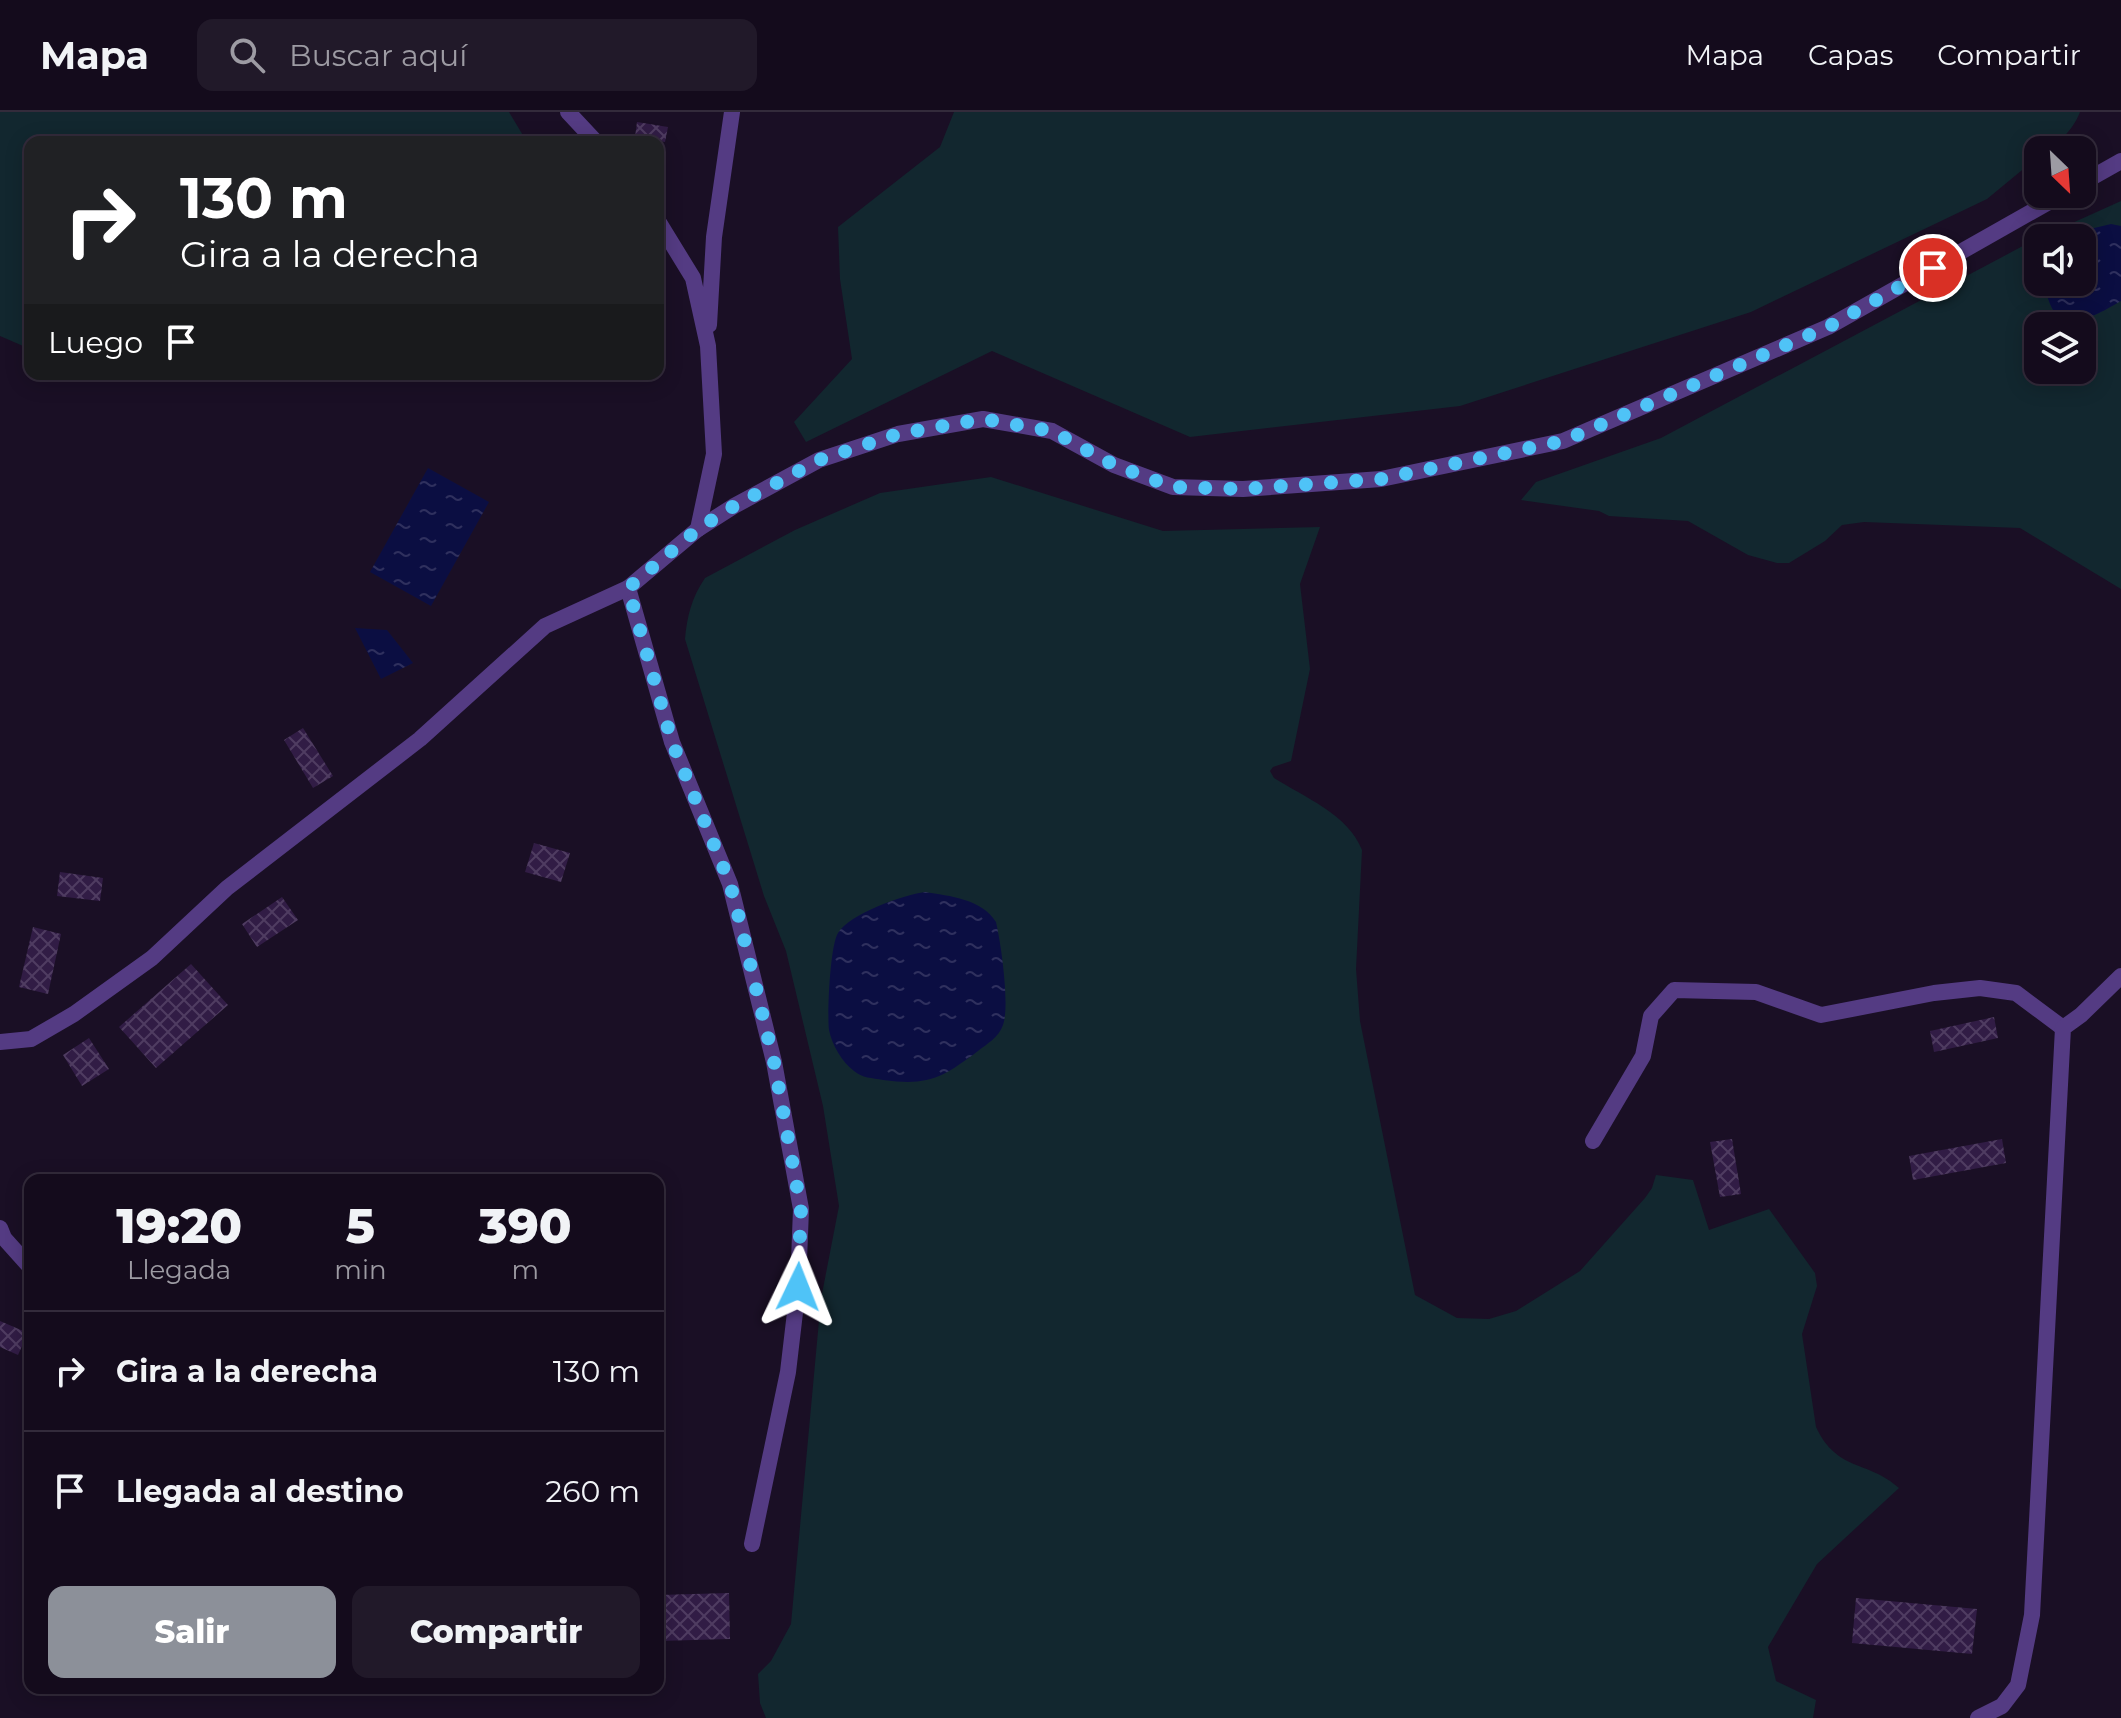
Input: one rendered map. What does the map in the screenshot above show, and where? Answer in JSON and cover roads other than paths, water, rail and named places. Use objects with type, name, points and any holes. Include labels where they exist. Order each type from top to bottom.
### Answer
[{"type":"street","points":[[568,112],[590,136]]},
{"type":"street","points":[[698,529],[714,454],[708,346],[714,237],[732,112]]},
{"type":"street","points":[[2096,175],[2121,161]]},
{"type":"street","points":[[0,1042],[31,1039],[74,1014],[152,958],[227,888],[420,739],[545,626],[628,588],[698,529],[819,460],[898,434],[983,419],[1052,431],[1114,465],[1173,487],[1243,489],[1381,479],[1563,441],[1828,327],[2038,208]]},
{"type":"street","points":[[664,231],[693,278],[708,346]]},
{"type":"street","points":[[628,588],[672,742],[730,884],[774,1062],[801,1209],[798,1287],[788,1372],[752,1544]]},
{"type":"street","points":[[2063,1028],[2121,976]]},
{"type":"street","points":[[1593,1141],[1643,1056],[1651,1016],[1674,990],[1756,992],[1821,1015],[1934,993],[1980,988],[2016,993],[2063,1028]]},
{"type":"street","points":[[1978,1718],[2002,1706],[2018,1685],[2032,1615],[2063,1028]]},
{"type":"street","points":[[0,1228],[4,1238],[24,1260]]},
{"type":"water","points":[[2111,224],[2121,226],[2121,301],[2096,314],[2054,312],[2048,296],[2096,296],[2096,228]]},
{"type":"water","points":[[428,468],[489,502],[431,606],[370,572]]},
{"type":"water","points":[[355,628],[387,630],[413,663],[381,679]]},
{"type":"water","points":[[925,892],[974,903],[996,922],[1005,990],[1003,1025],[989,1043],[934,1078],[899,1082],[864,1076],[854,1071],[842,1058],[829,1030],[835,940],[844,926],[865,912]]}]
